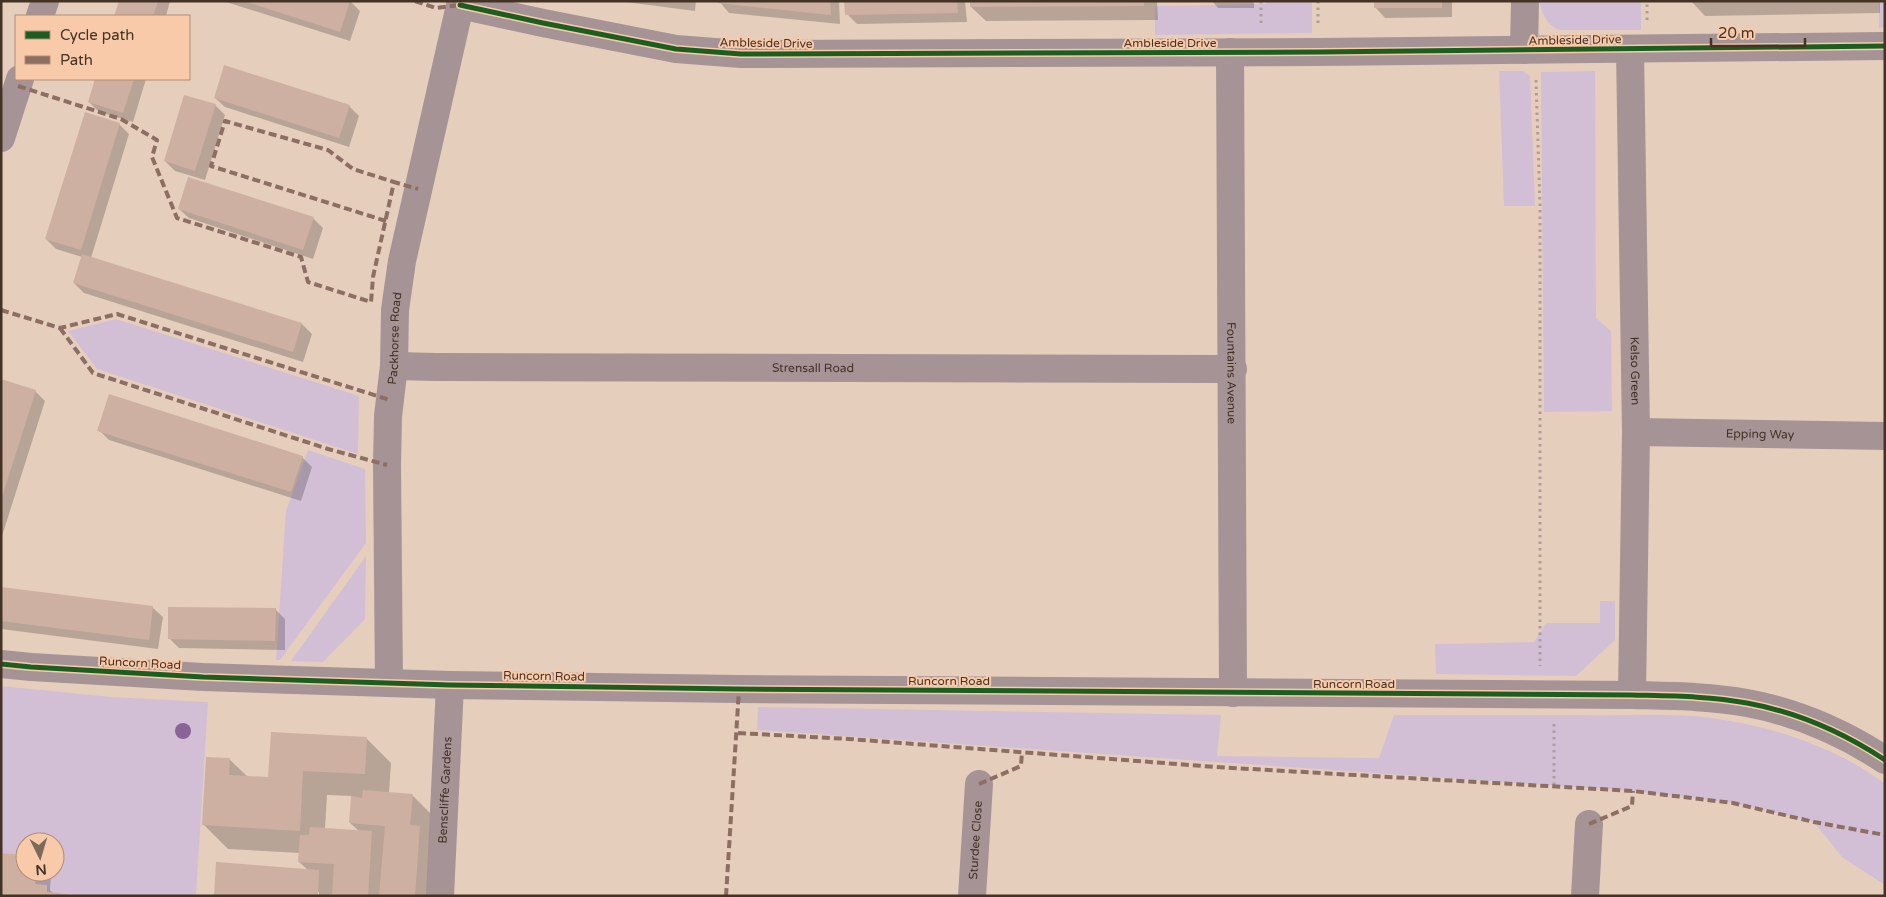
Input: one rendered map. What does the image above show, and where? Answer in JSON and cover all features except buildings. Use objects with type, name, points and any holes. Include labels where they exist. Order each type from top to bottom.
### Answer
[{"type":"street","points":[[40,15],[45,1]]},
{"type":"street","points":[[1524,50],[1525,1]]},
{"type":"street","name":"Ambleside Drive","points":[[461,3],[543,23],[676,49],[741,54],[1885,46]]},
{"type":"street","name":"Packhorse Road","points":[[389,683],[387,465],[388,416],[394,366],[395,310],[402,261],[461,3]]},
{"type":"street","name":"Kelso Green","points":[[1630,49],[1636,432],[1632,695]]},
{"type":"street","name":"Fountains Avenue","points":[[1230,52],[1234,693]]},
{"type":"street","points":[[1,138],[20,80]]},
{"type":"street","name":"Strensall Road","points":[[394,366],[1233,369]]},
{"type":"street","name":"Epping Way","points":[[1636,432],[1885,436]]},
{"type":"street","name":"Runcorn Road","points":[[1,664],[203,677],[450,685],[1234,693],[1547,706],[1632,695],[1693,697],[1748,703],[1801,718],[1857,742],[1885,760]]},
{"type":"street","name":"Benscliffe Gardens","points":[[440,896],[450,685]]},
{"type":"street","name":"Sturdee Close","points":[[972,896],[979,784]]},
{"type":"street","points":[[1584,896],[1589,824]]},
{"type":"path","points":[[1524,50],[1536,72],[1540,206],[1547,706],[1554,786]]},
{"type":"shaded area","points":[[1266,1],[1312,1],[1312,33],[1155,35],[1155,6],[1266,4]]},
{"type":"shaded area","points":[[1539,1],[1641,1],[1641,30],[1560,30],[1551,25],[1546,19]]},
{"type":"shaded area","points":[[1879,1],[1885,1],[1885,27],[1879,28]]},
{"type":"shaded area","points":[[1499,71],[1523,71],[1530,76],[1535,206],[1504,206]]},
{"type":"shaded area","points":[[1595,71],[1596,318],[1611,331],[1612,411],[1544,412],[1541,72]]},
{"type":"shaded area","points":[[116,319],[359,396],[358,454],[97,369],[68,331]]},
{"type":"shaded area","points":[[308,450],[365,469],[366,543],[280,660],[276,660],[286,511]]},
{"type":"shaded area","points":[[366,556],[365,619],[323,662],[291,661]]},
{"type":"shaded area","points":[[1600,601],[1615,601],[1615,640],[1576,676],[1436,674],[1435,644],[1534,642],[1546,623],[1600,623]]},
{"type":"shaded area","points":[[1,686],[111,697],[208,702],[196,896],[68,896],[68,894],[47,892],[36,882],[65,882],[65,832],[15,832],[15,854],[1,853]]},
{"type":"shaded area","points":[[758,707],[1221,715],[1217,756],[1379,758],[1394,715],[1654,715],[1724,720],[1766,729],[1808,742],[1849,761],[1885,784],[1885,885],[1842,857],[1814,822],[1733,803],[1633,791],[757,730]]},
{"type":"marked path","points":[[415,1],[436,8],[460,5]]},
{"type":"marked path","points":[[18,86],[121,119],[157,140],[152,157],[177,218],[301,257],[308,282],[371,302],[373,277],[394,182],[418,189]]},
{"type":"marked path","points":[[386,221],[211,166],[225,121],[328,150],[353,169],[394,182]]},
{"type":"marked path","points":[[1,310],[60,328],[117,314],[390,400]]},
{"type":"marked path","points":[[60,328],[93,373],[328,449],[387,465]]},
{"type":"marked path","points":[[726,896],[739,689]]},
{"type":"marked path","points":[[738,733],[849,739],[1216,767],[1633,791],[1733,803],[1814,822],[1885,835]]},
{"type":"marked path","points":[[979,784],[1021,766],[1022,752]]},
{"type":"marked path","points":[[1589,824],[1632,806],[1633,791]]},
{"type":"cycle path","points":[[460,5],[676,49],[741,54],[1319,52],[1885,46]]},
{"type":"cycle path","points":[[1,664],[203,677],[450,685],[1690,697],[1747,703],[1783,712],[1836,732],[1885,760]]}]
